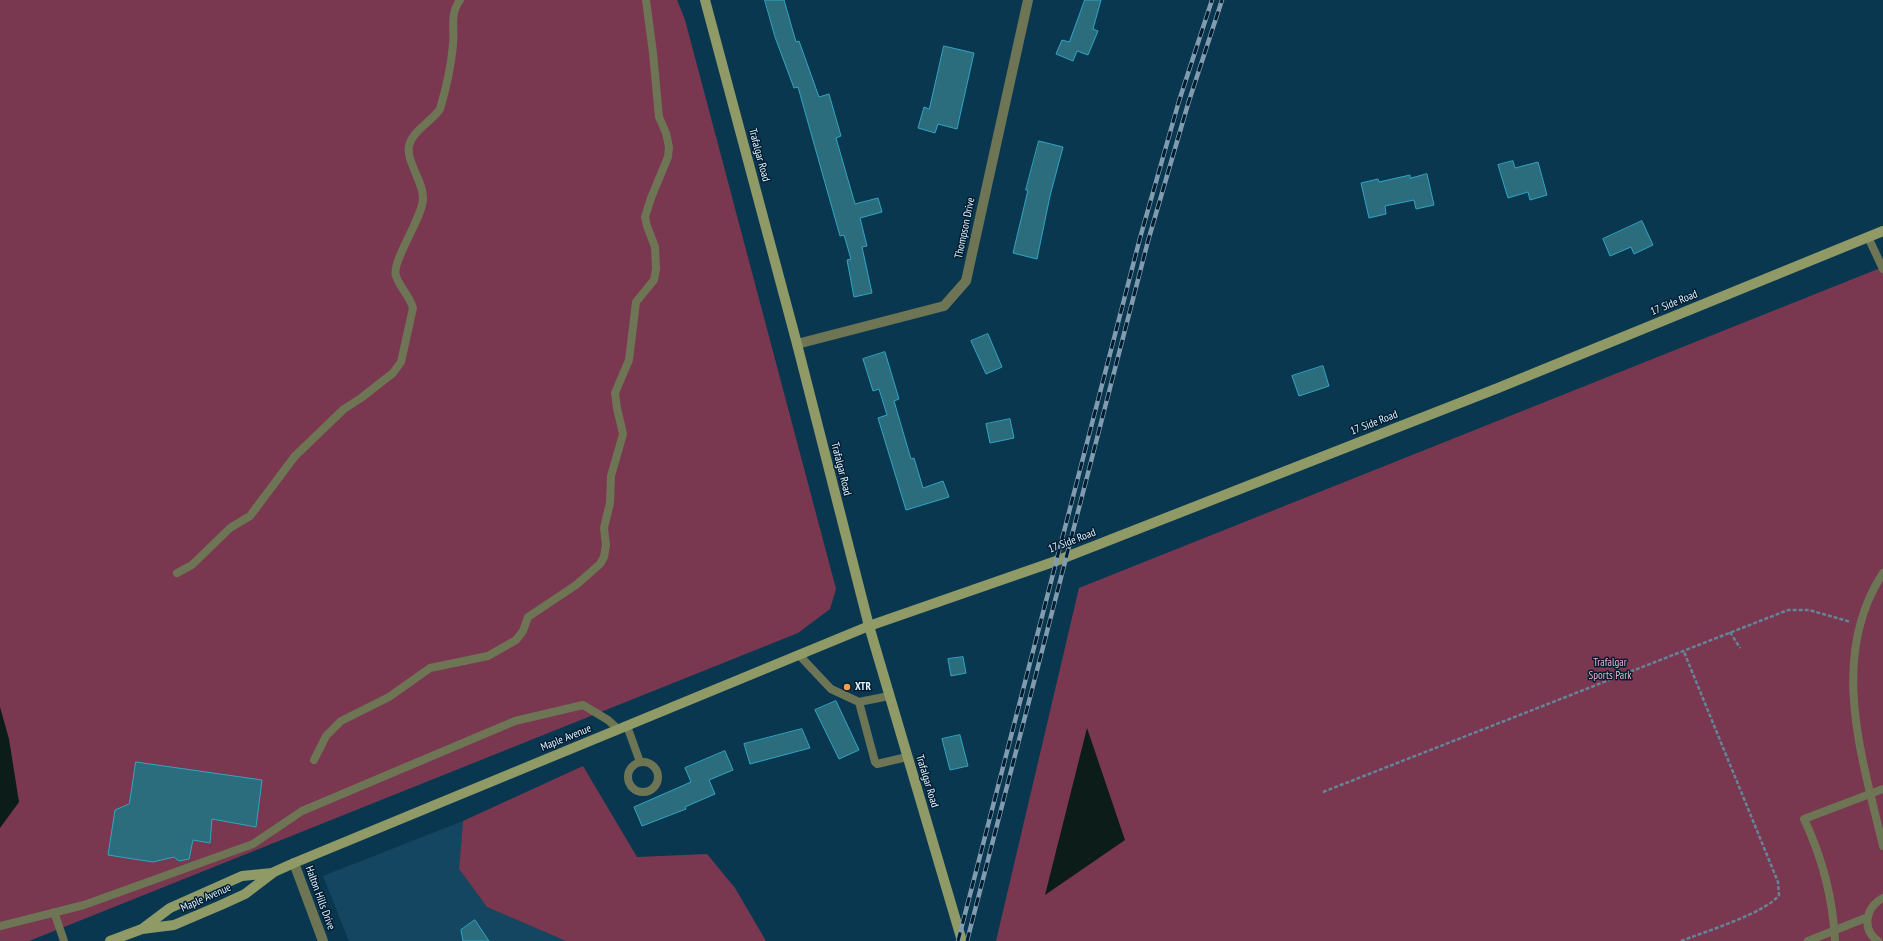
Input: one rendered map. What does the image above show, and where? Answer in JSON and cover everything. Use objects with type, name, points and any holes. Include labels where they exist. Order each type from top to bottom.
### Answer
[{"type":"main road","name":"Trafalgar Road","points":[[705,0],[797,344],[869,626],[962,941]]},
{"type":"main road","name":"17 Side Road","points":[[869,626],[1056,561],[1505,385],[1883,231]]},
{"type":"main road","name":"Maple Avenue","points":[[110,941],[142,929],[174,925],[245,894],[274,872],[294,863],[869,626]]},
{"type":"main road","name":"Maple Avenue","points":[[142,929],[170,908],[242,876],[274,872]]},
{"type":"street","name":"Thompson Drive","points":[[797,344],[944,306],[966,281],[1028,0]]},
{"type":"street","name":"Halton Hills Drive","points":[[294,863],[323,941]]},
{"type":"lane","points":[[177,573],[192,565],[230,528],[250,516],[295,456],[344,409],[361,398],[387,377],[401,362],[413,308],[411,300],[404,292],[395,275],[396,266],[410,238],[423,200],[422,188],[409,154],[409,146],[413,138],[440,109],[453,44],[452,17],[454,8],[460,0]]},
{"type":"lane","points":[[314,760],[326,736],[341,721],[389,697],[430,668],[488,656],[516,640],[523,631],[528,617],[534,611],[544,608],[576,585],[600,564],[604,557],[606,546],[604,528],[610,503],[611,476],[623,434],[615,393],[629,360],[636,302],[654,280],[656,269],[655,247],[645,217],[650,198],[668,157],[669,147],[666,133],[659,117],[646,0]]},
{"type":"lane","points":[[1868,237],[1883,269]]},
{"type":"lane","points":[[1883,573],[1871,595],[1860,625],[1855,647],[1853,697],[1856,732],[1883,846]]},
{"type":"lane","points":[[799,655],[831,689],[859,702],[889,696]]},
{"type":"lane","points":[[859,702],[875,762],[877,764],[907,757]]},
{"type":"lane","points":[[0,926],[84,905],[253,844],[302,811],[515,721],[583,705],[622,728],[640,762]]},
{"type":"lane","points":[[1835,941],[1830,893],[1811,834],[1804,819],[1883,789]]},
{"type":"lane","points":[[1878,941],[1869,929],[1868,917],[1873,905],[1883,898]]},
{"type":"lane","points":[[54,912],[64,941]]},
{"type":"lane","points":[[1808,941],[1868,917]]},
{"type":"path","points":[[1323,792],[1684,652],[1730,632],[1788,610],[1798,609],[1860,625]]},
{"type":"path","points":[[1730,632],[1740,648]]},
{"type":"path","points":[[1681,941],[1761,909],[1774,902],[1779,895],[1778,882],[1684,652]]},
{"type":"shaded area","points":[[0,707],[9,739],[19,802],[0,828]]},
{"type":"shaded area","points":[[1087,728],[1125,840],[1045,895]]},
{"type":"shaded area","points":[[463,821],[459,869],[487,907],[566,941],[349,941],[323,876]]},
{"type":"green space","points":[[0,0],[677,0],[685,20],[836,589],[830,609],[798,633],[29,941],[0,941]]},
{"type":"green space","name":"Trafalgar Sports Park","points":[[1883,267],[1883,941],[996,941],[1079,588]]},
{"type":"green space","points":[[583,766],[637,857],[707,854],[735,888],[766,941],[566,941],[487,907],[459,869],[463,821]]},
{"type":"building","points":[[765,0],[784,0],[796,42],[799,41],[819,97],[829,94],[841,136],[836,138],[855,204],[878,198],[882,212],[860,218],[867,246],[862,247],[872,293],[854,297],[847,260],[851,259],[844,235],[840,236],[798,87],[794,88],[775,37]]},
{"type":"building","points":[[1085,0],[1101,0],[1093,29],[1098,31],[1088,55],[1077,51],[1073,61],[1056,54],[1062,40],[1069,42]]},
{"type":"building","points":[[944,46],[974,53],[957,129],[938,124],[935,133],[918,128],[924,107],[929,109]]},
{"type":"building","points":[[1039,141],[1063,147],[1050,196],[1037,259],[1013,253],[1028,190],[1026,190]]},
{"type":"building","points":[[1513,161],[1515,168],[1538,162],[1547,195],[1530,200],[1528,192],[1508,198],[1498,165]]},
{"type":"building","points":[[1427,174],[1434,205],[1416,209],[1414,200],[1385,206],[1386,214],[1369,218],[1361,183],[1378,179],[1379,182],[1410,175],[1410,178]]},
{"type":"building","points":[[1642,221],[1653,245],[1634,254],[1631,247],[1610,256],[1603,239]]},
{"type":"building","points":[[988,334],[1002,367],[986,374],[971,341]]},
{"type":"building","points":[[885,352],[899,399],[894,401],[911,459],[914,458],[923,488],[943,481],[949,497],[906,510],[878,418],[887,415],[879,389],[873,391],[863,359]]},
{"type":"building","points":[[1323,366],[1329,386],[1299,396],[1292,376]]},
{"type":"building","points":[[1010,419],[1014,438],[990,443],[986,424]]},
{"type":"building","points":[[963,657],[966,673],[951,676],[948,659]]},
{"type":"building","points":[[836,701],[859,750],[839,759],[815,710]]},
{"type":"building","points":[[802,729],[810,748],[750,764],[744,744]]},
{"type":"building","points":[[960,735],[968,766],[950,770],[942,739]]},
{"type":"building","points":[[725,751],[733,770],[709,780],[715,794],[685,807],[686,809],[642,826],[634,807],[691,782],[685,768]]},
{"type":"building","points":[[136,762],[262,780],[256,827],[212,819],[210,843],[193,840],[189,859],[179,861],[174,857],[153,862],[108,855],[115,810],[129,804]]},
{"type":"building","points":[[475,920],[489,941],[463,941],[461,930]]},
{"type":"railway","points":[[958,941],[1140,238],[1179,101],[1212,0]]},
{"type":"railway","points":[[967,941],[1148,241],[1188,104],[1222,0]]},
{"type":"place","name":"XTR","points":[[847,687]]}]
